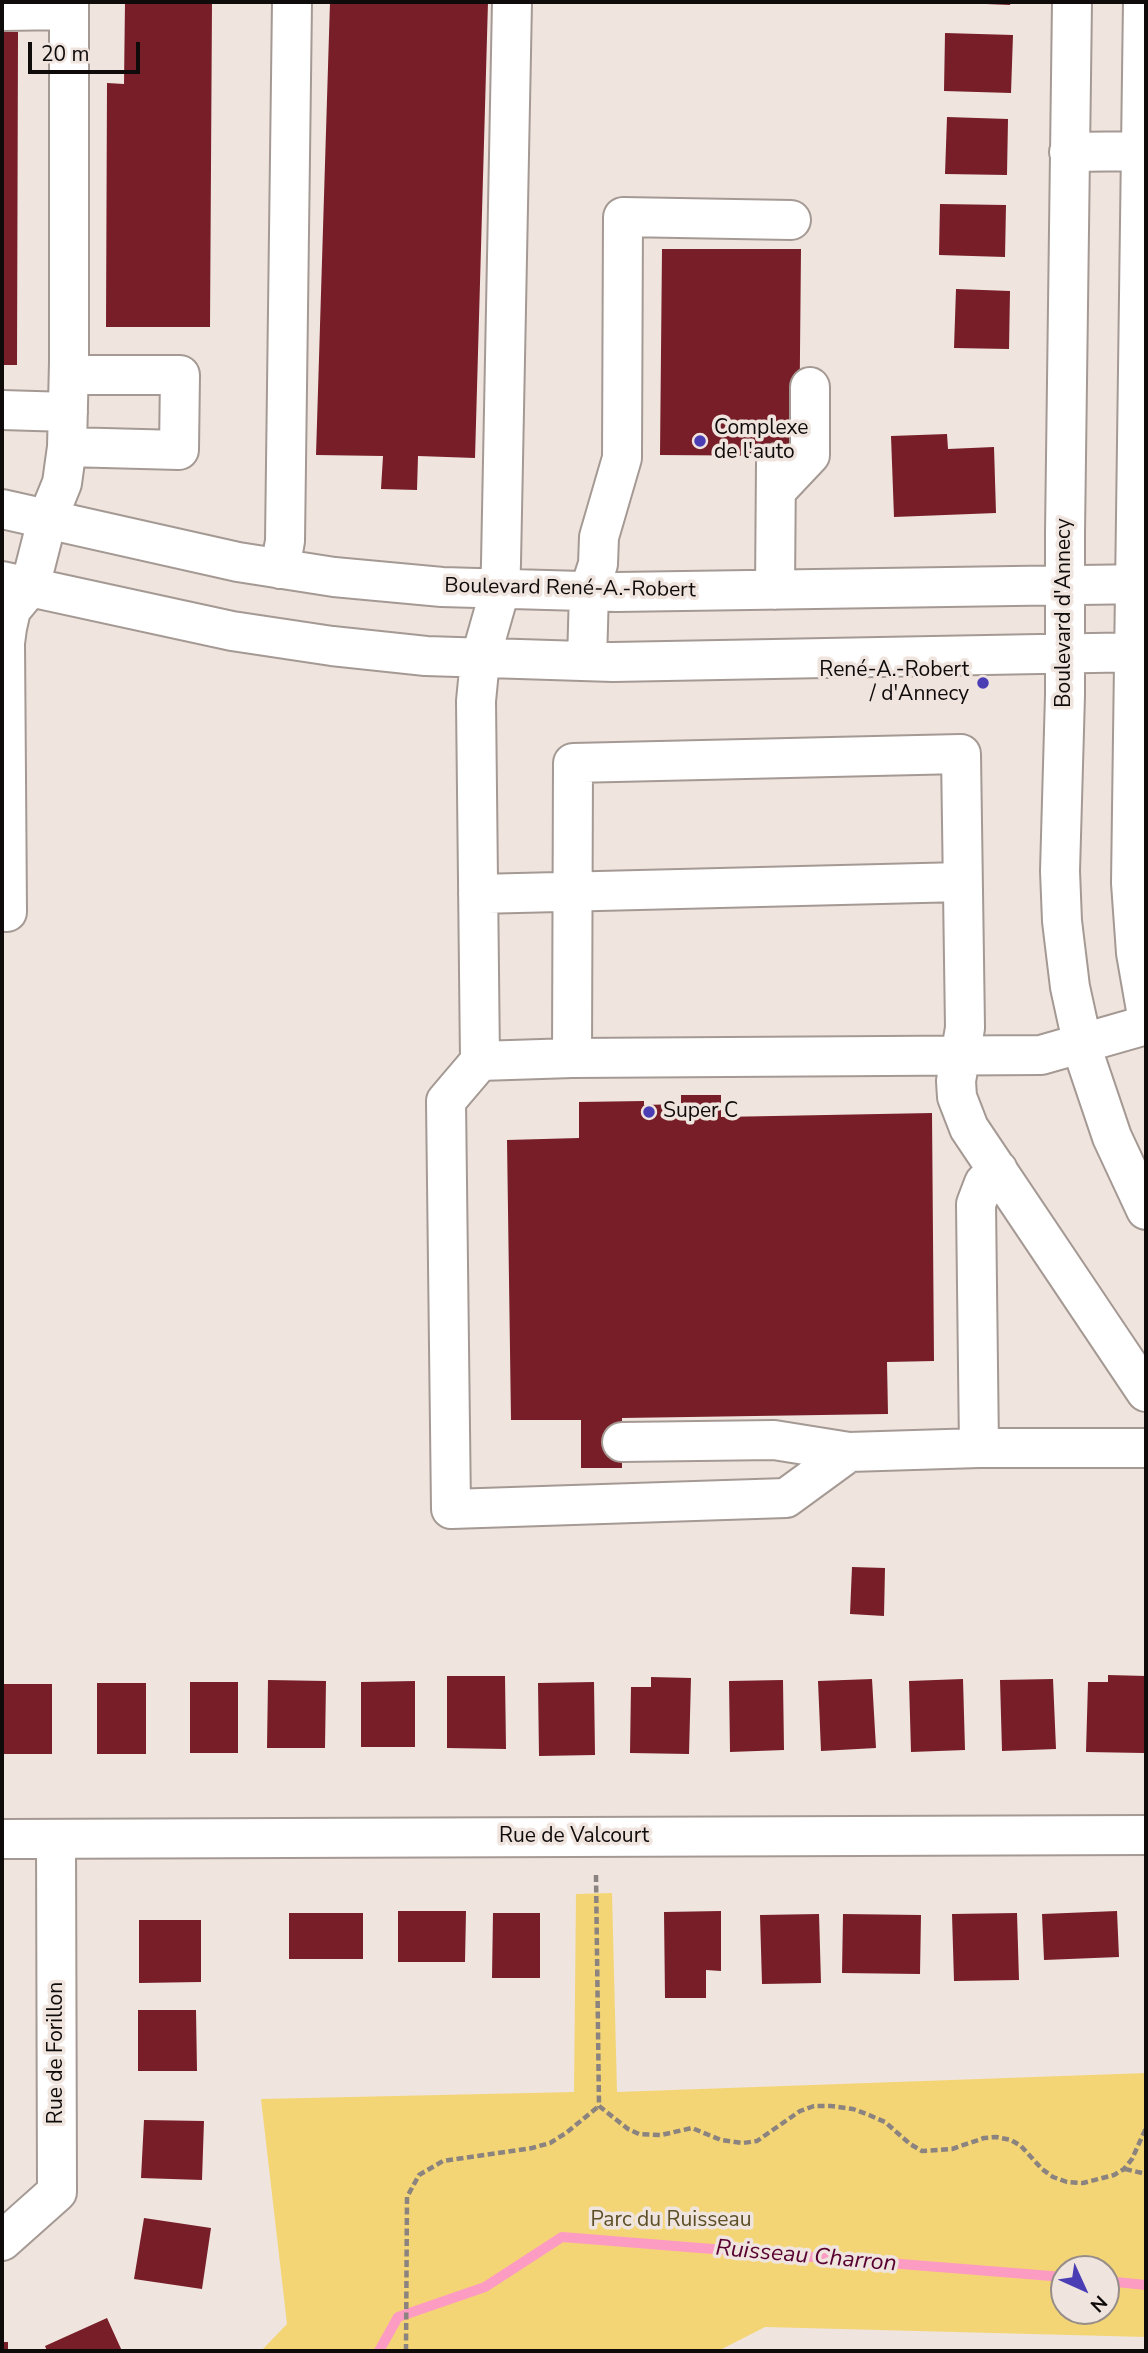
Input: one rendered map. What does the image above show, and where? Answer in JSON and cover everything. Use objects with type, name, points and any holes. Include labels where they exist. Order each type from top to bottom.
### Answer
[{"type":"street","points":[[280,569],[285,541],[292,2]]},
{"type":"street","points":[[512,2],[500,590],[480,660],[476,701],[480,1061],[446,1101],[451,1509],[786,1498],[849,1452]]},
{"type":"street","name":"Boulevard d'Annecy","points":[[1072,2],[1060,871],[1062,920],[1070,987],[1082,1043],[1112,1137],[1146,1210]]},
{"type":"street","points":[[1143,2],[1141,584],[1132,906],[1136,953],[1146,1010]]},
{"type":"street","points":[[2,11],[69,6],[68,412],[62,483],[16,584],[5,643],[7,912]]},
{"type":"street","points":[[1069,152],[1144,151]]},
{"type":"street","points":[[587,661],[589,592],[598,564],[599,537],[622,457],[623,217],[791,220]]},
{"type":"street","points":[[775,590],[776,477],[810,455],[810,387]]},
{"type":"street","points":[[2,410],[68,412]]},
{"type":"street","name":"Boulevard René-A.-Robert","points":[[2,509],[178,550],[280,569],[390,583],[589,592],[1141,584]]},
{"type":"street","points":[[16,584],[179,621],[285,640],[383,653],[480,660],[587,661],[1140,652]]},
{"type":"street","points":[[572,1058],[573,763],[961,754],[965,1028],[956,1081],[960,1106],[969,1128],[1146,1392]]},
{"type":"street","points":[[478,894],[962,882]]},
{"type":"street","points":[[480,1061],[1041,1055],[1146,1025]]},
{"type":"street","points":[[979,1448],[976,1203],[984,1183],[998,1170]]},
{"type":"street","points":[[622,1442],[774,1440],[849,1452],[979,1448],[1146,1448]]},
{"type":"street","name":"Rue de Valcourt","points":[[2,1839],[1146,1835]]},
{"type":"street","name":"Rue de Forillon","points":[[2,2241],[57,2192],[56,1839]]},
{"type":"path","points":[[596,1867],[599,2106],[615,2120],[639,2134],[661,2135],[692,2128],[721,2140],[743,2143],[757,2141],[800,2111],[814,2106],[831,2106],[853,2109],[877,2118],[922,2151],[952,2149],[984,2138],[1011,2140],[1021,2146],[1053,2177],[1067,2182],[1083,2183],[1099,2180],[1124,2169],[1132,2159],[1146,2128]]},
{"type":"path","points":[[406,2351],[407,2196],[419,2175],[443,2161],[533,2148],[550,2143],[599,2106]]},
{"type":"path","points":[[1124,2169],[1146,2174]]},
{"type":"green space","name":"Parc du Ruisseau","points":[[612,1893],[617,2092],[1146,2073],[1146,2337],[765,2327],[718,2351],[261,2351],[287,2324],[261,2099],[574,2092],[576,1894]]},
{"type":"building","points":[[125,2],[212,2],[210,327],[106,327],[107,83],[124,84]]},
{"type":"building","points":[[330,2],[488,2],[475,458],[418,456],[417,490],[381,489],[383,456],[316,455]]},
{"type":"building","points":[[986,2],[1011,2],[1010,5]]},
{"type":"building","points":[[2,32],[18,32],[17,365],[2,365]]},
{"type":"building","points":[[945,33],[1013,35],[1011,93],[944,91]]},
{"type":"building","points":[[947,117],[1008,119],[1007,175],[945,174]]},
{"type":"building","points":[[940,204],[1006,205],[1005,257],[939,255]]},
{"type":"building","points":[[662,249],[801,249],[799,456],[660,455]]},
{"type":"building","points":[[956,289],[1010,291],[1009,349],[954,348]]},
{"type":"building","points":[[947,434],[948,449],[994,447],[996,513],[894,517],[891,436]]},
{"type":"building","points":[[681,1095],[721,1095],[721,1117],[932,1113],[934,1361],[887,1362],[888,1414],[622,1418],[622,1468],[581,1468],[581,1420],[511,1420],[507,1140],[579,1138],[579,1102],[644,1101],[644,1105],[681,1104]]},
{"type":"building","points":[[852,1567],[885,1568],[884,1616],[850,1614]]},
{"type":"building","points":[[1108,1675],[1146,1676],[1144,1753],[1086,1752],[1088,1682],[1108,1682]]},
{"type":"building","points":[[447,1676],[505,1676],[506,1749],[447,1748]]},
{"type":"building","points":[[651,1677],[691,1678],[689,1754],[630,1753],[631,1687],[651,1687]]},
{"type":"building","points":[[872,1679],[876,1748],[821,1751],[818,1681]]},
{"type":"building","points":[[963,1679],[965,1750],[911,1752],[909,1681]]},
{"type":"building","points":[[1053,1679],[1056,1749],[1002,1751],[1000,1680]]},
{"type":"building","points":[[268,1680],[326,1681],[325,1748],[267,1748]]},
{"type":"building","points":[[783,1680],[784,1750],[730,1752],[729,1681]]},
{"type":"building","points":[[415,1681],[415,1747],[361,1747],[361,1682]]},
{"type":"building","points":[[190,1682],[238,1682],[238,1753],[190,1753]]},
{"type":"building","points":[[594,1682],[595,1755],[539,1756],[538,1683]]},
{"type":"building","points":[[97,1683],[146,1683],[146,1754],[97,1754]]},
{"type":"building","points":[[3,1684],[52,1684],[52,1754],[3,1754]]},
{"type":"building","points":[[398,1911],[466,1911],[465,1962],[398,1962]]},
{"type":"building","points":[[721,1911],[721,1971],[706,1970],[706,1998],[665,1998],[664,1912]]},
{"type":"building","points":[[1117,1911],[1119,1957],[1044,1960],[1042,1914]]},
{"type":"building","points":[[289,1913],[363,1913],[363,1959],[289,1959]]},
{"type":"building","points":[[493,1913],[540,1913],[540,1978],[492,1978]]},
{"type":"building","points":[[1017,1913],[1019,1980],[954,1981],[952,1914]]},
{"type":"building","points":[[819,1914],[821,1983],[762,1984],[760,1915]]},
{"type":"building","points":[[843,1914],[921,1915],[920,1974],[842,1973]]},
{"type":"building","points":[[139,1920],[201,1920],[201,1982],[139,1983]]},
{"type":"building","points":[[138,2010],[196,2010],[197,2071],[138,2071]]},
{"type":"building","points":[[144,2120],[204,2121],[202,2180],[141,2178]]},
{"type":"building","points":[[144,2218],[211,2228],[202,2289],[134,2279]]},
{"type":"building","points":[[107,2318],[122,2351],[47,2351],[45,2346]]},
{"type":"building","points":[[2,2342],[8,2342],[8,2351],[2,2351]]},
{"type":"waterway","name":"Ruisseau Charron","points":[[379,2351],[398,2317],[485,2287],[562,2237],[1050,2276]]},
{"type":"waterway","name":"Ruisseau Charron","points":[[1120,2282],[1146,2285]]},
{"type":"place","name":"Complexe de l'auto","points":[[700,441]]},
{"type":"place","name":"René-A.-Robert / d'Annecy","points":[[983,683]]},
{"type":"place","name":"Super C","points":[[649,1112]]}]
